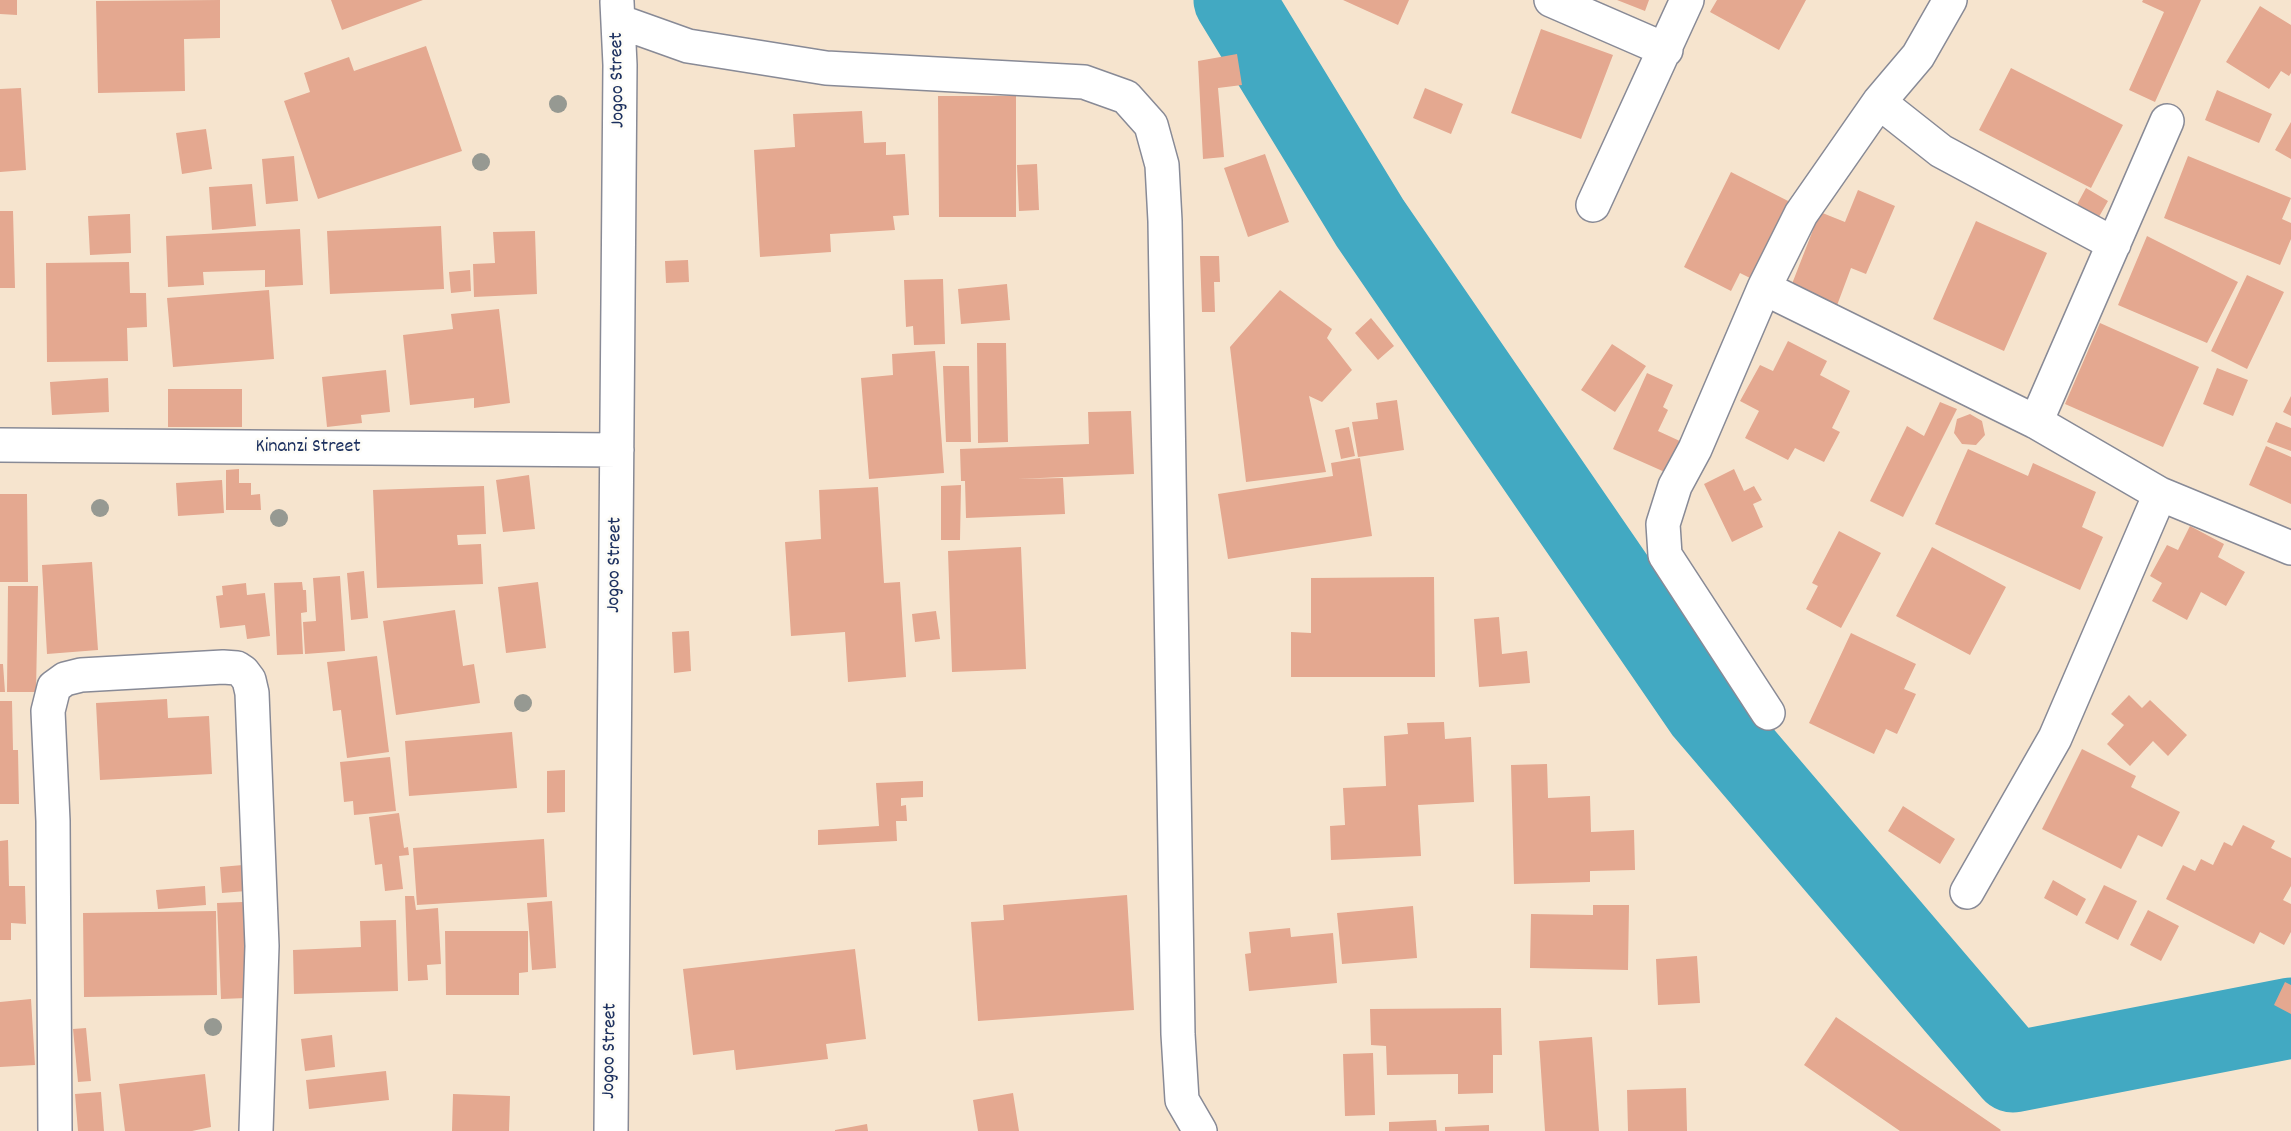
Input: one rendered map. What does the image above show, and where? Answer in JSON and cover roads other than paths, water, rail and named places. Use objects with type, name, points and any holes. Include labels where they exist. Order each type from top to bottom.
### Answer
[{"type":"street","points":[[1551,0],[1666,50]]},
{"type":"street","points":[[1593,205],[1687,0]]},
{"type":"street","points":[[1768,713],[1665,555],[1663,524],[1675,486],[1695,449],[1764,288],[1801,214],[1879,102],[1918,56],[1950,0]]},
{"type":"street","points":[[617,11],[688,46],[826,68],[1084,82],[1126,97],[1151,125],[1162,165],[1165,221],[1178,1034],[1182,1100],[1200,1131]]},
{"type":"street","name":"Jogoo Street","points":[[610,1131],[620,65],[617,11]]},
{"type":"street","points":[[1879,102],[1941,151],[2114,244]]},
{"type":"street","points":[[2036,422],[2167,122]]},
{"type":"street","points":[[1764,288],[2036,422],[2160,494],[2291,548]]},
{"type":"street","name":"Kinanzi Street","points":[[0,446],[617,450]]},
{"type":"street","points":[[1967,891],[2055,738],[2160,494]]},
{"type":"street","points":[[55,1131],[53,821],[48,711],[54,687],[64,679],[81,675],[237,668],[249,680],[252,693],[262,946],[256,1131]]},
{"type":"waterway","points":[[1234,0],[1370,223],[1705,711],[2013,1072],[2291,1018]]}]
